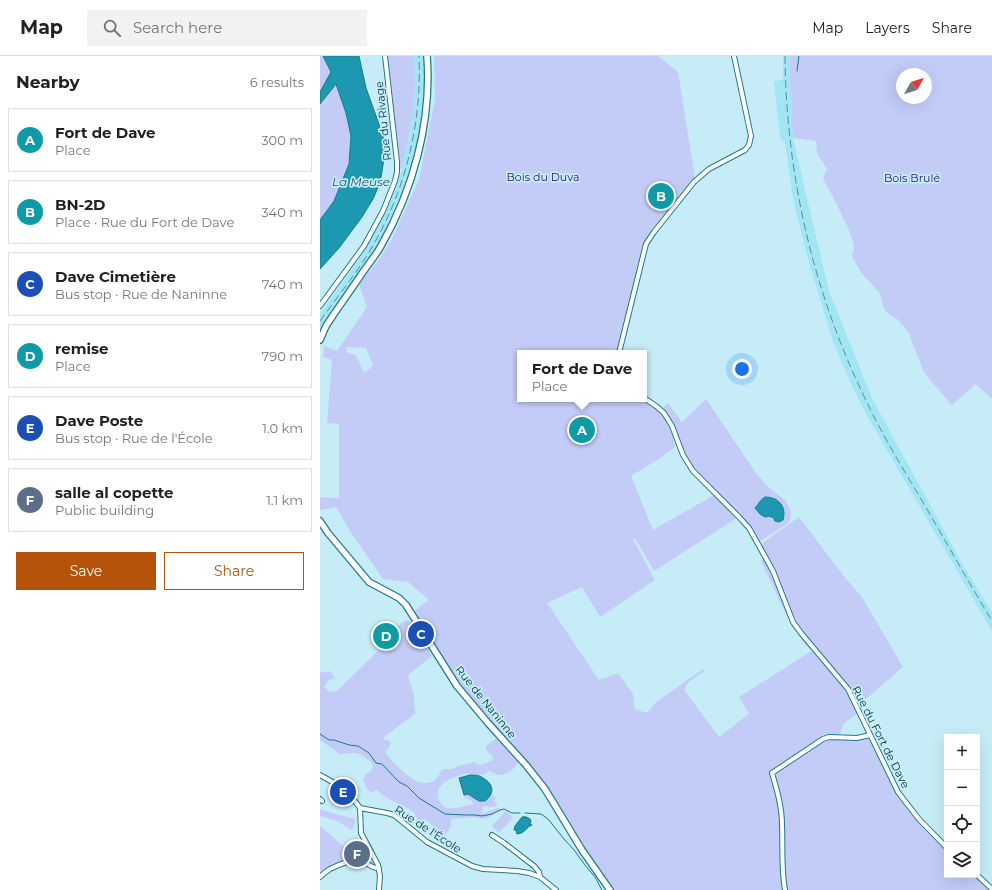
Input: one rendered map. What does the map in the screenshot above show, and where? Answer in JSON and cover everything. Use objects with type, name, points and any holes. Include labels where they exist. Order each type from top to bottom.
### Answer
[{"type":"street","name":"Rue du Rivage","points":[[320,306],[364,246],[383,211],[397,176],[397,162],[385,56]]},
{"type":"street","points":[[320,339],[332,317],[381,247],[405,196],[416,164],[422,134],[427,96],[427,56]]},
{"type":"street","points":[[620,350],[646,244],[694,182],[709,170],[739,153],[749,144],[751,136],[734,56]]},
{"type":"street","name":"Rue du Fort de Dave","points":[[647,400],[664,413],[672,426],[684,456],[693,471],[741,519],[748,528],[769,565],[788,611],[797,627],[848,690],[898,792],[918,818],[944,845]]},
{"type":"street","name":"Rue de Naninne","points":[[320,521],[328,533],[369,582],[396,596],[406,605],[454,682],[545,789],[589,861],[610,890]]},
{"type":"street","points":[[785,890],[782,870],[782,817],[779,798],[772,773],[823,739],[829,737],[857,738],[870,735]]},
{"type":"street","points":[[320,775],[347,792],[360,808],[361,833],[377,861],[379,868],[379,890]]},
{"type":"street","points":[[320,780],[325,778]]},
{"type":"street","name":"Rue de l'École","points":[[360,808],[390,814],[430,843],[472,866],[483,869],[529,873],[540,877],[556,890]]},
{"type":"street","points":[[492,835],[534,866],[540,877]]},
{"type":"street","points":[[320,877],[330,869],[354,860],[363,861],[375,869],[379,868]]},
{"type":"street","points":[[980,878],[992,889]]},
{"type":"shaded area","points":[[414,56],[427,56],[428,85],[419,152],[389,230],[320,330],[320,314],[361,256],[377,228],[387,208],[402,169],[413,114],[415,86]]},
{"type":"shaded area","points":[[783,56],[790,56],[793,138],[829,291],[872,398],[964,567],[992,612],[992,631],[866,414],[833,342],[808,259],[793,199],[785,142],[780,138],[774,82],[783,79]]},
{"type":"green space","points":[[320,56],[323,56],[331,72],[320,92]]},
{"type":"green space","points":[[384,56],[414,56],[415,86],[413,114],[402,169],[396,167]]},
{"type":"green space","name":"Bois du Duva","points":[[434,56],[658,56],[678,72],[695,178],[660,220],[645,243],[619,350],[517,350],[517,402],[646,402],[659,411],[664,418],[673,436],[675,447],[631,476],[653,530],[714,495],[737,518],[654,571],[635,538],[633,539],[655,580],[600,617],[582,587],[547,603],[599,680],[618,673],[633,694],[635,709],[647,713],[655,703],[703,669],[705,671],[689,682],[685,688],[685,691],[719,737],[749,714],[739,697],[813,650],[847,690],[858,713],[844,723],[839,736],[830,735],[820,738],[777,769],[772,769],[772,773],[823,739],[854,739],[870,735],[894,784],[918,818],[944,845],[944,878],[980,878],[992,890],[614,890],[589,855],[548,787],[464,689],[413,612],[429,600],[408,582],[383,579],[350,531],[336,507],[320,510],[320,497],[339,498],[339,424],[327,423],[332,360],[323,357],[324,346],[337,351],[367,307],[359,285],[380,258],[392,239],[419,179],[435,99]],"holes":[[[346,347],[366,348],[373,366],[364,373],[356,355],[347,353]]]},
{"type":"green space","name":"Bois Brulé","points":[[790,56],[992,56],[992,399],[976,384],[952,405],[929,379],[923,370],[909,334],[897,319],[884,309],[880,293],[863,275],[853,259],[853,242],[849,230],[823,178],[827,169],[817,153],[816,141],[793,138]]},
{"type":"green space","points":[[336,83],[346,113],[351,135],[349,164],[334,201],[320,220],[320,104]]},
{"type":"green space","points":[[706,399],[754,470],[766,485],[786,501],[791,512],[790,520],[787,524],[759,541],[751,529],[695,470],[671,423],[662,409],[668,403],[682,422]],"holes":[[[771,497],[782,504],[773,518],[760,514],[755,508]]]},
{"type":"green space","points":[[799,517],[843,575],[862,597],[903,667],[858,706],[849,688],[803,633],[793,617],[762,547],[764,542]]},
{"type":"green space","points":[[765,559],[799,633],[810,648],[809,649],[792,627],[761,561]]},
{"type":"green space","points":[[406,620],[412,623],[432,656],[408,675],[414,695],[415,714],[383,738],[391,743],[385,752],[408,776],[422,783],[429,783],[436,779],[443,769],[453,769],[458,766],[474,762],[480,765],[491,761],[493,757],[486,750],[486,747],[492,741],[499,738],[519,761],[513,769],[505,774],[497,775],[489,771],[481,775],[465,774],[450,779],[441,786],[438,795],[439,800],[442,805],[447,808],[457,808],[473,804],[472,801],[465,798],[463,795],[465,791],[488,800],[492,796],[495,796],[496,798],[494,801],[497,806],[482,807],[482,813],[500,808],[500,811],[490,817],[482,819],[474,817],[451,819],[450,827],[443,838],[429,822],[424,819],[419,821],[414,813],[409,809],[385,797],[377,790],[371,793],[369,791],[363,780],[366,774],[371,771],[373,767],[372,763],[360,754],[340,754],[320,740],[320,670],[322,673],[330,671],[335,678],[329,680],[324,687],[330,692],[337,691],[388,643],[384,636]]},
{"type":"green space","points":[[320,809],[356,819],[352,830],[337,821],[320,816]]},
{"type":"green space","points":[[506,811],[513,818],[499,833],[492,826]]},
{"type":"green space","points":[[320,826],[348,850],[346,855],[349,860],[320,874]]},
{"type":"water","name":"La Meuse","points":[[323,56],[359,56],[366,88],[386,147],[380,183],[373,199],[362,217],[339,248],[320,269],[320,220],[334,201],[349,164],[351,136],[346,113],[336,84],[320,104],[320,92],[331,72]]},
{"type":"water","points":[[765,497],[770,497],[780,503],[784,510],[783,520],[779,522],[775,521],[771,517],[765,517],[755,508]]},
{"type":"water","points":[[477,775],[487,780],[491,786],[492,792],[485,801],[479,801],[468,794],[464,795],[459,778]]},
{"type":"water","points":[[522,817],[530,819],[530,824],[532,825],[517,834],[516,830],[514,830],[515,826]]},
{"type":"waterway","points":[[797,71],[799,56]]},
{"type":"waterway","points":[[320,734],[329,740],[358,746],[369,753],[376,763],[382,764],[399,782],[407,786],[419,798],[445,814],[482,816],[504,809],[512,813],[520,813]]},
{"type":"waterway","points":[[525,813],[541,814],[548,819],[595,877],[602,890]]},
{"type":"railway","points":[[320,321],[366,257],[391,210],[400,186],[414,135],[419,83],[419,56]]},
{"type":"railway","points":[[785,56],[790,143],[797,186],[805,228],[829,312],[844,352],[875,419],[992,621]]},
{"type":"place","name":"BN-2D","points":[[661,196]]},
{"type":"place","name":"Fort de Dave","points":[[582,430]]},
{"type":"place","name":"Dave Cimetière","points":[[421,634]]},
{"type":"place","name":"remise","points":[[386,636]]},
{"type":"place","name":"Dave Poste","points":[[343,792]]},
{"type":"place","name":"salle al copette","points":[[357,854]]}]
